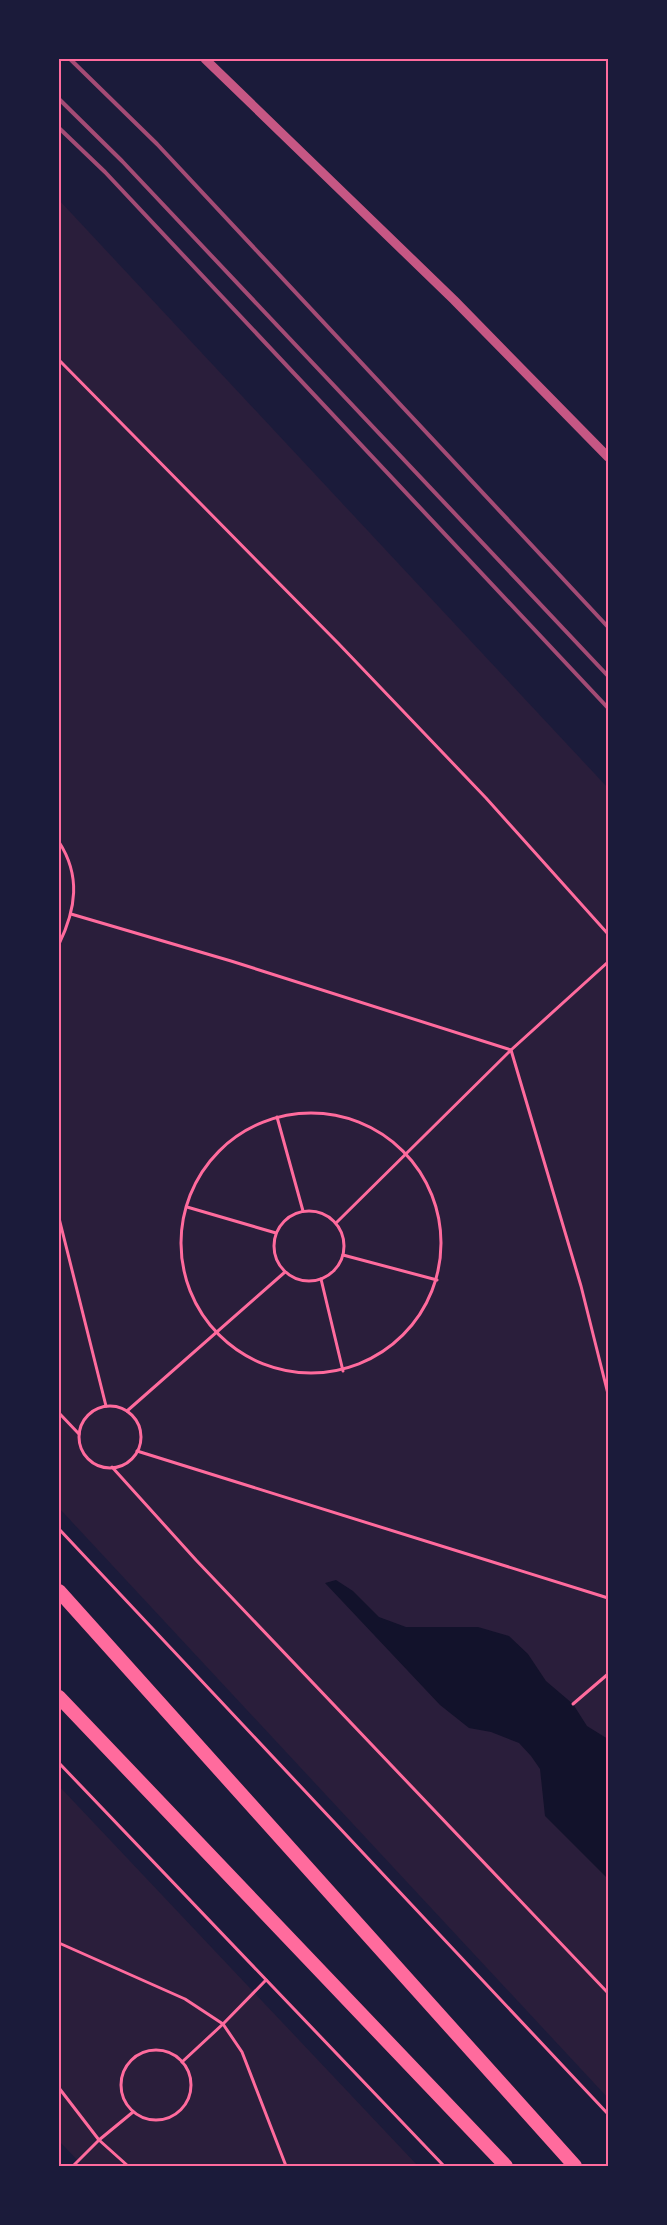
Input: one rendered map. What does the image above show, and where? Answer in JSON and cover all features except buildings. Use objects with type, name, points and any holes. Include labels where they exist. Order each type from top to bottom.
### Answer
[{"type":"highway","points":[[59,1591],[575,2166]]},
{"type":"highway","points":[[59,1697],[506,2166]]},
{"type":"street","points":[[205,59],[454,300],[608,457]]},
{"type":"path","points":[[59,360],[338,643],[473,784],[608,934]]},
{"type":"path","points":[[59,842],[67,855],[74,887],[70,920],[59,944]]},
{"type":"path","points":[[71,914],[230,961],[511,1050]]},
{"type":"path","points":[[336,1223],[511,1050],[608,962]]},
{"type":"path","points":[[511,1050],[581,1286],[608,1394]]},
{"type":"path","points":[[294,1112],[335,1113],[374,1127],[408,1153],[432,1191],[442,1235],[437,1280],[417,1320],[385,1352],[343,1371],[298,1374],[255,1362],[216,1333],[194,1302],[181,1262],[182,1220],[195,1181],[220,1148],[254,1124],[277,1117],[294,1112]]},
{"type":"path","points":[[277,1117],[303,1211]]},
{"type":"path","points":[[187,1207],[276,1233]]},
{"type":"path","points":[[303,1211],[315,1211],[326,1215],[336,1223],[343,1238],[343,1255],[338,1266],[331,1274],[310,1282],[299,1280],[285,1272],[275,1257],[276,1233],[282,1223],[292,1215],[303,1211]]},
{"type":"path","points":[[59,1218],[106,1406]]},
{"type":"path","points":[[343,1255],[437,1280]]},
{"type":"path","points":[[127,1411],[285,1272]]},
{"type":"path","points":[[321,1279],[343,1371]]},
{"type":"path","points":[[106,1406],[127,1411],[138,1425],[140,1433],[137,1451],[131,1459],[122,1465],[112,1467],[96,1464],[84,1455],[80,1445],[79,1434],[81,1424],[87,1415],[96,1409],[106,1406]]},
{"type":"path","points":[[59,1413],[79,1434]]},
{"type":"path","points":[[137,1451],[608,1598]]},
{"type":"path","points":[[112,1467],[196,1560],[608,1993]]},
{"type":"path","points":[[59,1529],[608,2114]]},
{"type":"path","points":[[573,1704],[608,1674]]},
{"type":"path","points":[[59,1763],[444,2166]]},
{"type":"path","points":[[59,1943],[185,1999],[223,2024],[242,2052],[286,2166]]},
{"type":"path","points":[[182,2062],[266,1980]]},
{"type":"path","points":[[162,2050],[182,2062],[188,2071],[190,2083],[187,2100],[176,2113],[166,2119],[155,2120],[144,2118],[134,2112],[124,2098],[121,2082],[124,2070],[131,2061],[140,2054],[162,2050]]},
{"type":"path","points":[[59,2088],[99,2140],[128,2166]]},
{"type":"path","points":[[73,2166],[99,2140],[134,2112]]},
{"type":"shaded area","points":[[59,200],[608,788],[608,2098],[59,1508]]},
{"type":"shaded area","points":[[336,1580],[353,1591],[379,1617],[406,1627],[478,1627],[509,1636],[528,1654],[546,1681],[573,1704],[587,1726],[608,1739],[608,1879],[545,1816],[540,1769],[531,1756],[519,1743],[491,1732],[469,1728],[440,1705],[325,1583]]},
{"type":"shaded area","points":[[59,1786],[418,2166],[83,2166],[59,2141]]},
{"type":"railway","points":[[70,59],[157,144],[608,627]]},
{"type":"railway","points":[[59,99],[122,161],[608,676]]},
{"type":"railway","points":[[59,128],[105,172],[608,708]]}]
